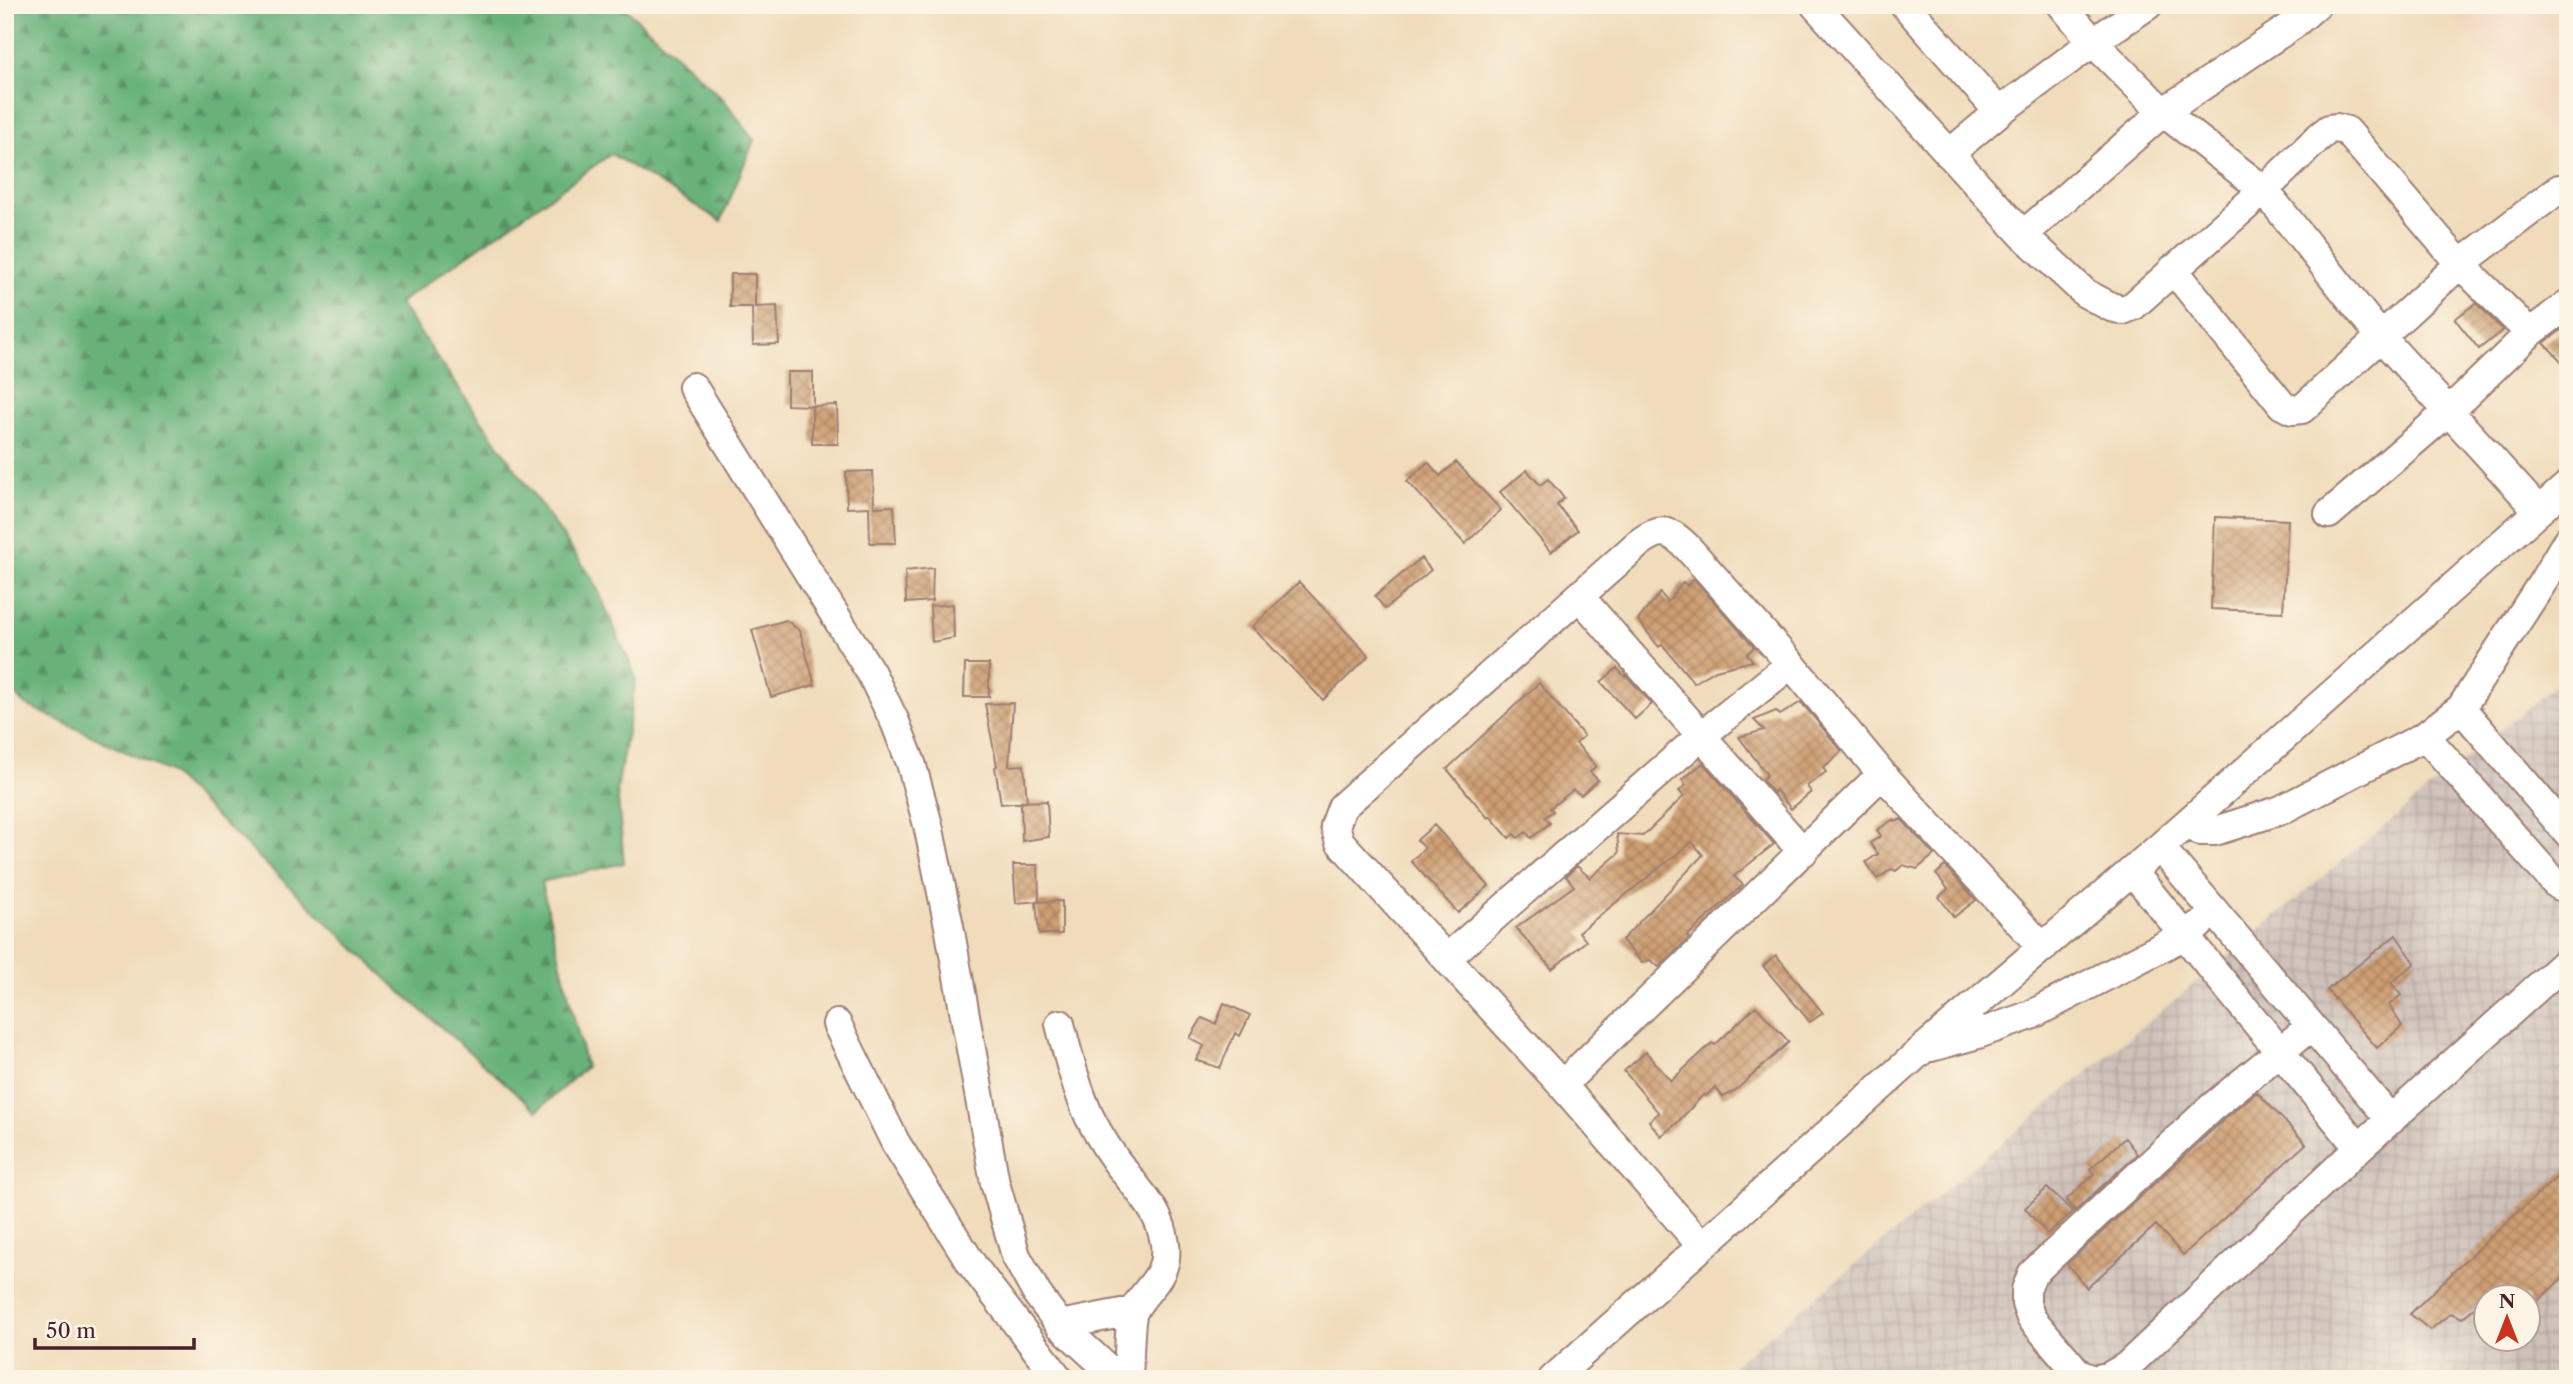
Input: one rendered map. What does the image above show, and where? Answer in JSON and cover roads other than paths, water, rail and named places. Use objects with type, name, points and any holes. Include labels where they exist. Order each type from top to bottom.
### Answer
[{"type":"street","points":[[1905,5],[1999,112]]},
{"type":"street","points":[[2062,5],[2093,42],[2163,112],[2264,190],[2381,337],[2539,511]]},
{"type":"street","points":[[1949,154],[1999,112],[2148,5]]},
{"type":"street","points":[[2023,235],[2163,112],[2287,15],[2316,5]]},
{"type":"street","points":[[1824,8],[1949,154],[2023,235],[2085,293],[2111,307],[2123,310],[2133,306],[2329,129],[2337,128],[2347,131],[2460,264],[2530,333]]},
{"type":"street","points":[[2173,269],[2282,405],[2292,410],[2302,409],[2460,264],[2559,190]]},
{"type":"street","points":[[2329,514],[2449,411],[2530,333],[2568,304]]},
{"type":"street","points":[[693,387],[871,673],[899,732],[911,763],[930,837],[1003,1218],[1016,1256],[1037,1294],[1060,1325],[1119,1379]]},
{"type":"street","points":[[1553,1379],[1700,1245],[1923,1049],[2160,847],[2568,485]]},
{"type":"street","points":[[1700,1245],[1448,957],[1340,842],[1335,826],[1337,816],[1352,797],[1650,535],[1661,531],[1670,533],[1688,548],[1791,664],[1882,774],[2043,948]]},
{"type":"street","points":[[2186,824],[2200,831],[2215,831],[2281,810],[2425,736],[2461,708],[2568,539]]},
{"type":"street","points":[[1580,597],[1803,852]]},
{"type":"street","points":[[1448,957],[1701,736],[1791,664]]},
{"type":"street","points":[[2461,708],[2568,833]]},
{"type":"street","points":[[2425,736],[2557,885],[2568,889]]},
{"type":"street","points":[[1562,1085],[1882,774]]},
{"type":"street","points":[[2160,847],[2390,1120]]},
{"type":"street","points":[[2132,871],[2359,1148]]},
{"type":"street","points":[[1923,1049],[1978,1034],[2031,1015],[2183,936],[2215,914]]},
{"type":"street","points":[[2098,1379],[2110,1376],[2127,1366],[2359,1148],[2568,960]]},
{"type":"street","points":[[837,1024],[902,1154],[973,1266],[1059,1379]]},
{"type":"street","points":[[1060,1024],[1075,1078],[1090,1117],[1127,1175],[1147,1197],[1159,1220],[1165,1245],[1164,1261],[1155,1284],[1132,1311],[1128,1379]]},
{"type":"street","points":[[2091,1379],[2079,1374],[2031,1318],[2026,1304],[2026,1290],[2032,1274],[2211,1108],[2309,1027]]},
{"type":"street","points":[[1060,1325],[1132,1311]]}]
